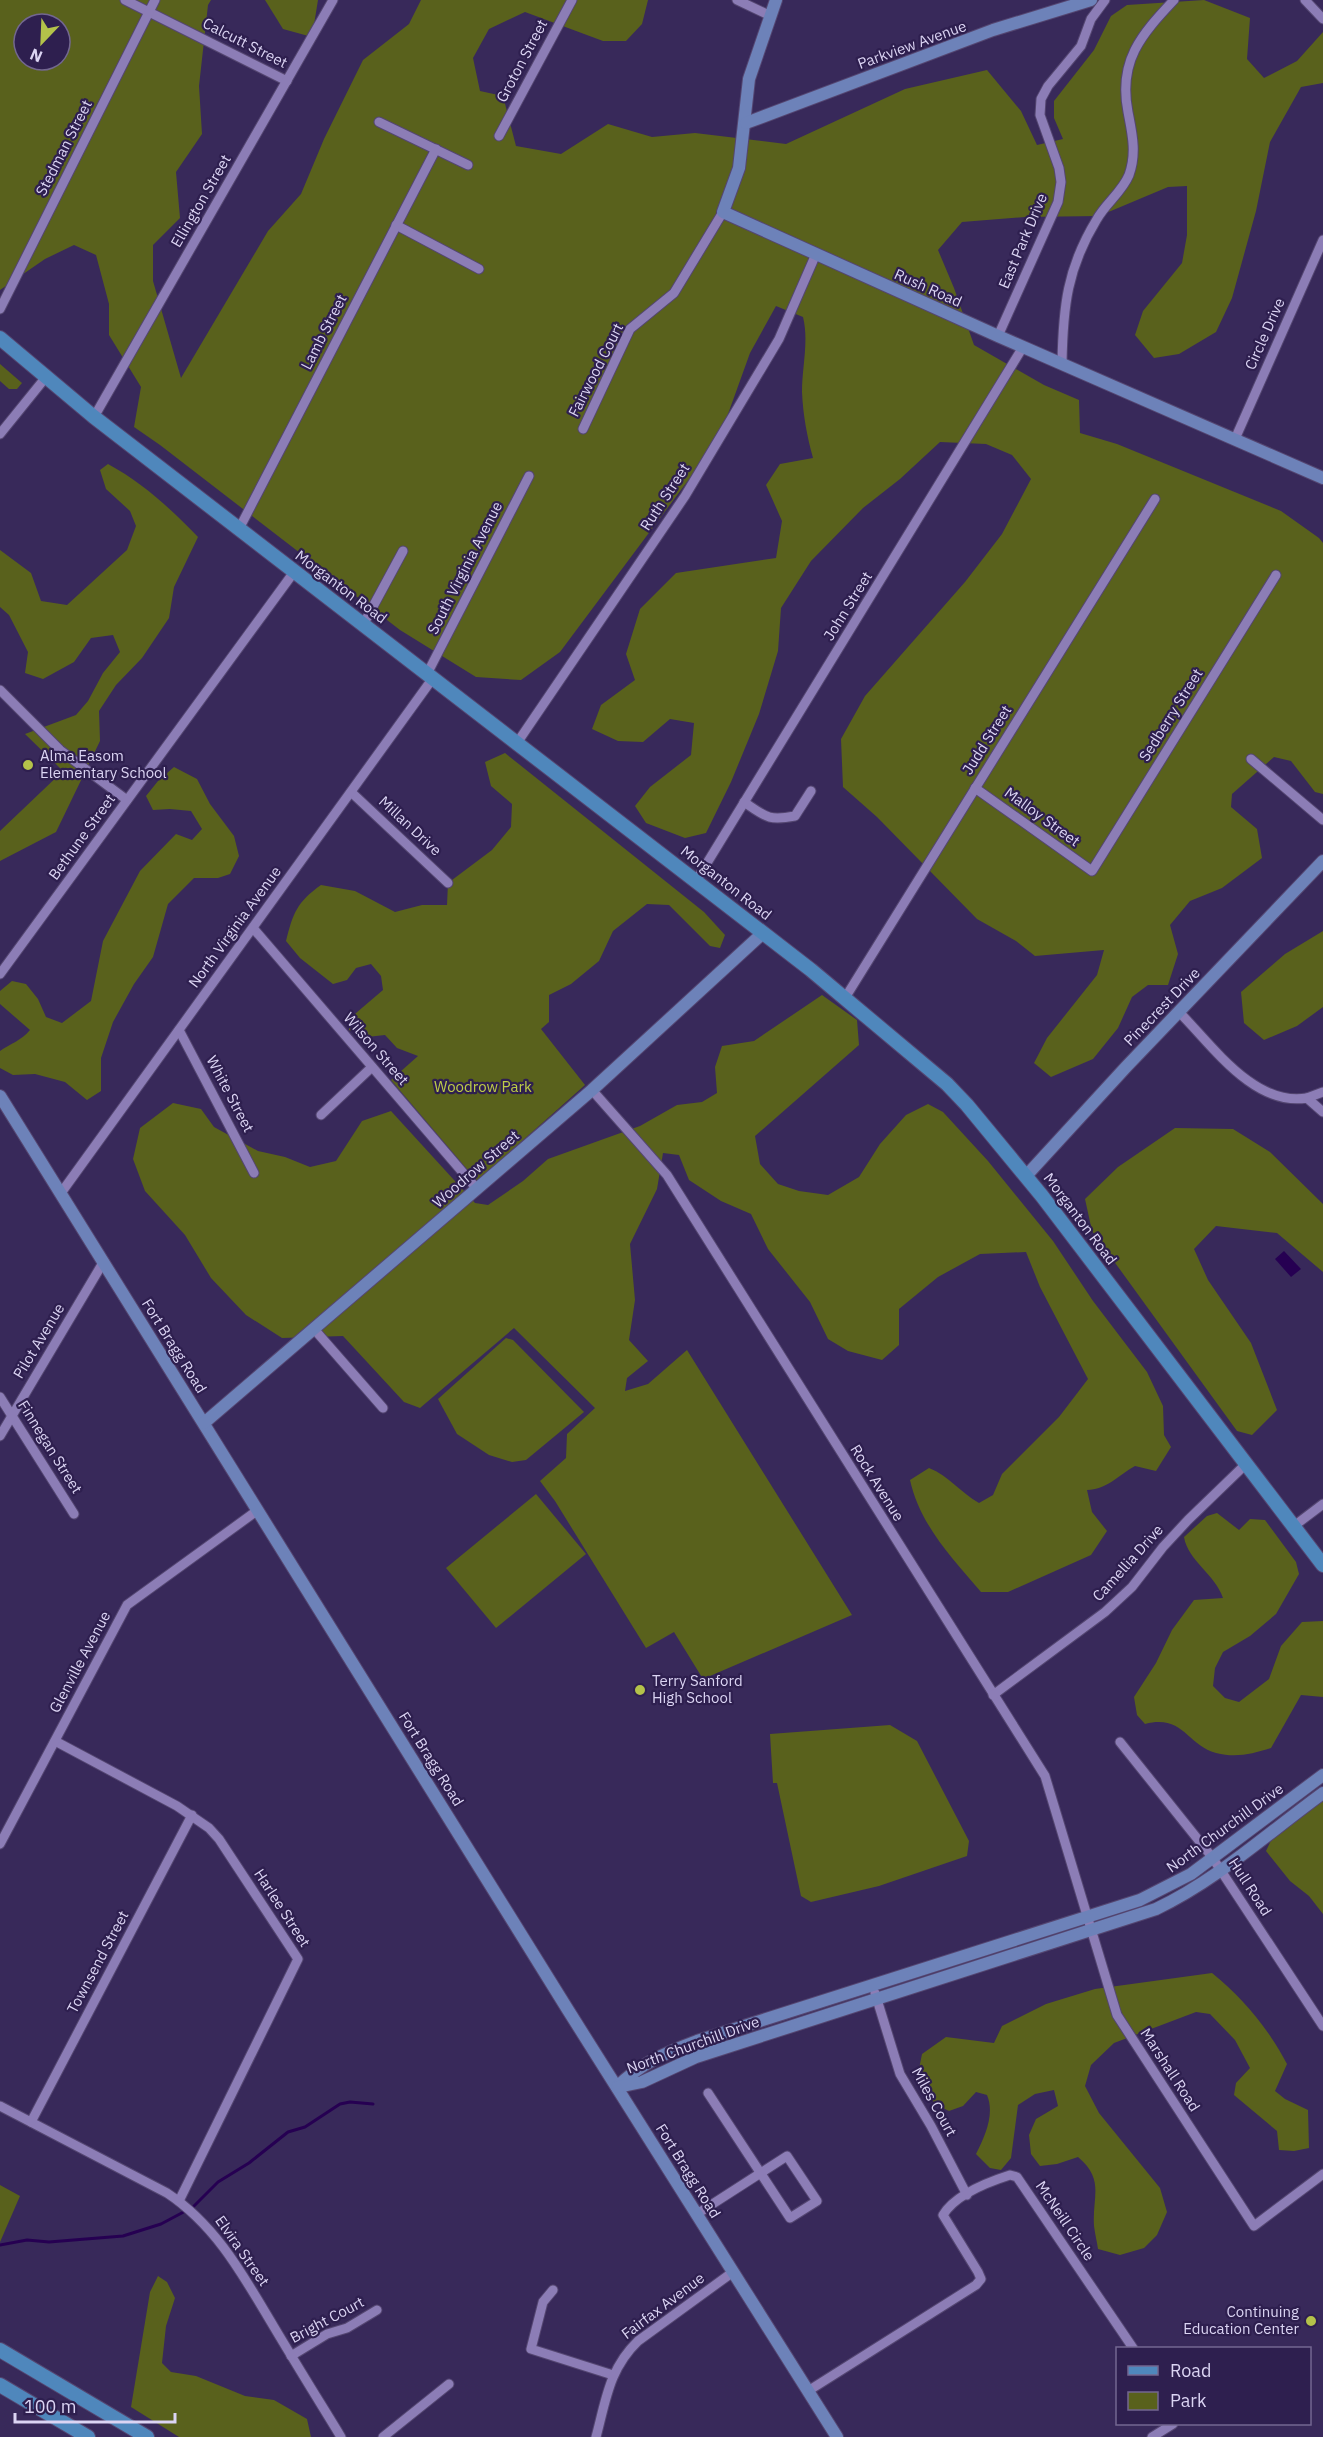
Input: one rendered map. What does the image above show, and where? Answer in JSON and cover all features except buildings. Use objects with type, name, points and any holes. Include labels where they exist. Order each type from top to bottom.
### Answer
[{"type":"main road","name":"Morganton Road","points":[[0,338],[94,417],[764,933],[947,1084],[1026,1176],[1323,1565]]},
{"type":"main road","points":[[0,2350],[147,2437]]},
{"type":"main road","points":[[0,2385],[88,2437]]},
{"type":"street","name":"Calcutt Street","points":[[125,0],[287,81]]},
{"type":"street","name":"Stedman Street","points":[[0,309],[155,0]]},
{"type":"street","name":"Ellington Street","points":[[94,417],[333,0]]},
{"type":"street","name":"Groton Street","points":[[499,136],[572,0]]},
{"type":"street","points":[[737,0],[771,16]]},
{"type":"street","points":[[723,212],[739,168],[746,123],[745,101],[749,79],[776,0]]},
{"type":"street","name":"Parkview Avenue","points":[[746,123],[993,30],[1091,0]]},
{"type":"street","name":"East Park Drive","points":[[998,336],[1058,202],[1061,183],[1054,150],[1040,115],[1041,99],[1048,86],[1081,46],[1091,19],[1106,0]]},
{"type":"street","points":[[1062,363],[1065,297],[1075,261],[1099,216],[1126,181],[1133,160],[1133,138],[1124,84],[1131,55],[1174,0]]},
{"type":"street","points":[[1305,0],[1323,19]]},
{"type":"street","points":[[379,123],[468,165]]},
{"type":"street","name":"Lamb Street","points":[[238,529],[436,149]]},
{"type":"street","name":"Rush Road","points":[[723,212],[998,336],[1323,478]]},
{"type":"street","name":"Fairwood Court","points":[[583,429],[630,329],[674,293],[723,212]]},
{"type":"street","points":[[396,225],[478,269]]},
{"type":"street","name":"Circle Drive","points":[[1234,439],[1323,240]]},
{"type":"street","name":"Ruth Street","points":[[517,743],[685,496],[779,339],[816,254]]},
{"type":"street","name":"John Street","points":[[696,881],[1023,347]]},
{"type":"street","points":[[1,429],[46,377]]},
{"type":"street","name":"South Virginia Avenue","points":[[430,676],[529,476]]},
{"type":"street","name":"Judd Street","points":[[845,998],[1155,500]]},
{"type":"street","points":[[363,625],[403,550]]},
{"type":"street","name":"Bethune Street","points":[[0,974],[294,572]]},
{"type":"street","name":"Sedberry Street","points":[[1092,871],[1276,575]]},
{"type":"street","name":"North Virginia Avenue","points":[[61,1193],[254,928],[430,676]]},
{"type":"street","points":[[0,690],[60,750],[127,800]]},
{"type":"street","points":[[1251,759],[1323,820]]},
{"type":"street","name":"Malloy Street","points":[[975,788],[1092,871]]},
{"type":"street","points":[[744,802],[766,817],[776,820],[795,816],[811,791]]},
{"type":"street","name":"Millan Drive","points":[[351,792],[448,883]]},
{"type":"street","name":"Pinecrest Drive","points":[[1026,1176],[1323,861]]},
{"type":"street","name":"Wilson Street","points":[[254,928],[477,1189]]},
{"type":"street","name":"Woodrow Street","points":[[204,1423],[592,1090],[764,933]]},
{"type":"street","points":[[1179,1012],[1246,1081],[1279,1096],[1293,1099],[1307,1098],[1323,1092]]},
{"type":"street","name":"White Street","points":[[179,1030],[254,1173]]},
{"type":"street","points":[[321,1115],[372,1067]]},
{"type":"street","name":"Rock Avenue","points":[[592,1090],[667,1175],[1045,1776],[1088,1917]]},
{"type":"street","name":"Fort Bragg Road","points":[[0,1096],[837,2437]]},
{"type":"street","points":[[1307,1098],[1323,1112]]},
{"type":"street","name":"Pilot Avenue","points":[[0,1436],[104,1262]]},
{"type":"street","points":[[315,1329],[383,1408]]},
{"type":"street","name":"Finnegan Street","points":[[0,1397],[74,1514]]},
{"type":"street","name":"Camellia Drive","points":[[993,1695],[1113,1605],[1131,1587],[1169,1540],[1247,1463]]},
{"type":"street","points":[[1294,1526],[1323,1504]]},
{"type":"street","name":"Glenville Avenue","points":[[0,1844],[127,1605],[258,1510]]},
{"type":"street","name":"Harlee Street","points":[[55,1741],[192,1815],[219,1839],[298,1959],[179,2201]]},
{"type":"street","name":"Hull Road","points":[[1120,1742],[1212,1857],[1323,2026]]},
{"type":"street","name":"North Churchill Drive","points":[[617,2087],[633,2071],[664,2054],[1140,1900],[1165,1889],[1191,1874],[1323,1775]]},
{"type":"street","name":"North Churchill Drive","points":[[617,2087],[642,2082],[696,2057],[1092,1931],[1164,1905],[1182,1897],[1221,1871],[1323,1792]]},
{"type":"street","name":"Townsend Street","points":[[31,2122],[192,1815]]},
{"type":"street","name":"Marshall Road","points":[[1088,1917],[1117,2015],[1254,2226],[1323,2174]]},
{"type":"street","name":"Miles Court","points":[[873,1985],[900,2074],[931,2126],[967,2195]]},
{"type":"street","points":[[697,2214],[761,2173],[787,2156],[817,2201],[790,2218],[761,2173],[708,2093]]},
{"type":"street","name":"Elvira Street","points":[[0,2106],[179,2201],[217,2237],[341,2437]]},
{"type":"street","name":"McNeill Circle","points":[[808,2391],[976,2285],[981,2279],[943,2215],[948,2207],[967,2195],[1010,2175],[1017,2176],[1132,2347]]},
{"type":"street","name":"Fairfax Avenue","points":[[596,2437],[613,2375],[627,2352],[638,2341],[733,2272]]},
{"type":"street","points":[[553,2290],[543,2302],[531,2349],[613,2375]]},
{"type":"street","name":"Bright Court","points":[[291,2356],[327,2334],[347,2328],[377,2310]]},
{"type":"street","points":[[383,2437],[449,2384]]},
{"type":"street","points":[[1152,2437],[1171,2425]]},
{"type":"green space","points":[[0,0],[211,0],[208,5],[199,86],[202,134],[176,172],[180,218],[153,245],[153,281],[181,378],[268,231],[301,194],[324,139],[363,60],[409,24],[421,0],[648,0],[642,24],[626,41],[603,41],[525,12],[489,29],[473,58],[480,91],[503,96],[516,146],[561,154],[608,124],[652,137],[695,133],[786,144],[905,89],[987,70],[1021,111],[1037,145],[1063,139],[1054,118],[1054,101],[1094,50],[1111,16],[1127,5],[1204,0],[1250,18],[1247,59],[1264,78],[1297,61],[1323,32],[1323,83],[1301,87],[1270,142],[1256,211],[1232,298],[1216,332],[1179,354],[1154,358],[1135,335],[1143,311],[1182,263],[1187,235],[1187,186],[1168,187],[1099,216],[1025,217],[962,222],[938,250],[974,345],[1044,385],[1079,400],[1080,433],[1117,444],[1281,511],[1323,543],[1323,794],[1315,792],[1291,761],[1274,757],[1232,794],[1231,807],[1257,829],[1262,858],[1222,888],[1190,901],[1170,925],[1178,954],[1168,985],[1148,985],[1132,997],[1118,1028],[1093,1059],[1051,1077],[1034,1063],[1047,1038],[1097,975],[1104,950],[1035,956],[1016,941],[977,919],[877,817],[843,787],[841,739],[865,696],[965,582],[1002,534],[1031,479],[1012,455],[986,444],[940,442],[900,479],[863,508],[811,561],[781,608],[778,651],[759,714],[731,782],[706,833],[685,838],[646,823],[635,806],[650,787],[691,755],[694,723],[670,719],[643,742],[618,741],[592,729],[601,705],[635,680],[626,654],[640,609],[676,573],[776,558],[782,521],[766,485],[780,464],[813,458],[803,401],[805,326],[803,317],[776,306],[750,353],[719,439],[560,652],[521,680],[476,677],[400,630],[134,427],[141,387],[109,335],[109,304],[96,255],[74,245],[45,259],[0,290]]},
{"type":"green space","points":[[265,0],[318,0],[312,37],[283,29]]},
{"type":"green space","points":[[0,364],[22,383],[17,389],[9,389],[0,381]]},
{"type":"green space","points":[[108,464],[133,479],[156,497],[198,537],[174,587],[169,618],[142,658],[116,685],[99,711],[100,741],[56,832],[0,861],[0,831],[63,771],[25,734],[76,715],[88,701],[103,673],[120,652],[113,635],[91,638],[74,662],[43,679],[25,673],[28,652],[9,615],[0,607],[0,550],[31,573],[41,601],[67,605],[127,550],[136,526],[130,511],[106,489],[100,470]]},
{"type":"green space","name":"Woodrow Park","points":[[505,753],[704,912],[725,935],[720,948],[710,946],[669,905],[647,904],[613,931],[599,961],[571,984],[549,995],[549,1022],[541,1029],[585,1085],[477,1181],[391,1080],[418,1056],[397,1048],[385,1035],[367,1037],[349,1030],[349,1019],[383,990],[381,976],[371,964],[356,968],[347,980],[333,984],[300,958],[286,941],[297,909],[306,897],[321,885],[355,891],[395,912],[422,905],[447,905],[448,883],[492,850],[511,827],[512,804],[491,786],[485,762]]},
{"type":"green space","points":[[174,767],[197,779],[210,804],[234,836],[239,856],[230,874],[218,878],[194,878],[168,904],[153,957],[134,984],[113,1022],[101,1058],[101,1091],[87,1100],[65,1082],[35,1074],[13,1075],[0,1068],[0,1051],[30,1030],[0,1004],[0,991],[12,981],[26,984],[38,999],[46,1017],[62,1023],[91,1001],[103,941],[140,871],[176,834],[192,840],[202,829],[191,811],[153,810],[146,796]]},
{"type":"green space","points":[[1323,931],[1323,1007],[1297,1026],[1264,1040],[1244,1023],[1241,992],[1285,954]]},
{"type":"green space","points":[[822,995],[857,1020],[859,1045],[755,1136],[760,1164],[778,1184],[799,1191],[828,1195],[859,1177],[880,1144],[906,1115],[928,1104],[943,1112],[988,1161],[1053,1241],[1093,1301],[1147,1372],[1163,1406],[1164,1435],[1171,1447],[1156,1471],[1135,1466],[1100,1488],[1087,1490],[1092,1512],[1107,1531],[1091,1555],[1008,1592],[981,1592],[929,1526],[921,1512],[910,1480],[929,1468],[943,1475],[979,1503],[993,1495],[1002,1474],[1059,1417],[1088,1379],[1040,1287],[1026,1252],[980,1254],[938,1277],[899,1309],[899,1345],[882,1360],[848,1351],[828,1339],[810,1302],[768,1249],[751,1214],[721,1201],[689,1180],[679,1155],[663,1153],[657,1189],[630,1244],[635,1300],[629,1340],[648,1361],[627,1378],[625,1391],[648,1384],[687,1350],[852,1615],[703,1679],[674,1632],[646,1648],[555,1501],[540,1481],[566,1458],[567,1434],[595,1408],[514,1328],[420,1408],[404,1402],[343,1336],[282,1338],[246,1315],[211,1278],[185,1235],[145,1191],[133,1159],[140,1128],[173,1103],[201,1109],[214,1127],[258,1151],[285,1157],[310,1167],[336,1161],[362,1121],[391,1111],[475,1203],[488,1205],[523,1181],[548,1159],[640,1126],[677,1105],[702,1102],[717,1093],[715,1067],[722,1046],[754,1041]]},
{"type":"green space","points":[[1175,1128],[1233,1129],[1270,1152],[1323,1204],[1323,1272],[1277,1233],[1216,1226],[1194,1249],[1208,1280],[1251,1343],[1277,1410],[1252,1435],[1237,1431],[1092,1231],[1085,1199],[1118,1167]]},
{"type":"green space","points":[[506,1338],[513,1340],[584,1412],[526,1460],[512,1462],[489,1455],[457,1434],[438,1399]]},
{"type":"green space","points":[[536,1494],[586,1554],[496,1628],[446,1568]]},
{"type":"green space","points":[[1217,1513],[1239,1530],[1250,1519],[1265,1520],[1296,1562],[1299,1574],[1276,1614],[1250,1636],[1223,1652],[1215,1668],[1213,1686],[1225,1698],[1239,1702],[1269,1679],[1281,1646],[1302,1622],[1323,1621],[1323,1697],[1301,1695],[1271,1748],[1244,1755],[1216,1753],[1206,1749],[1168,1723],[1145,1724],[1137,1715],[1134,1697],[1156,1663],[1172,1630],[1194,1600],[1223,1598],[1219,1589],[1186,1546],[1184,1537],[1207,1516]]},
{"type":"green space","points":[[890,1725],[917,1741],[969,1841],[967,1856],[879,1886],[811,1902],[801,1896],[777,1783],[773,1783],[770,1734]]},
{"type":"green space","points":[[1323,1795],[1323,1914],[1309,1896],[1290,1881],[1266,1851],[1274,1834]]},
{"type":"green space","points":[[1212,1973],[1254,2014],[1272,2038],[1287,2064],[1275,2091],[1285,2099],[1308,2110],[1309,2148],[1294,2151],[1279,2150],[1277,2131],[1234,2095],[1236,2083],[1250,2068],[1235,2040],[1210,2014],[1196,2012],[1114,2043],[1091,2065],[1085,2086],[1099,2113],[1160,2188],[1167,2212],[1157,2235],[1144,2248],[1120,2255],[1098,2249],[1094,2226],[1095,2189],[1092,2173],[1078,2157],[1057,2164],[1040,2166],[1031,2154],[1029,2135],[1036,2119],[1058,2106],[1054,2090],[1035,2094],[1018,2105],[1011,2158],[1001,2170],[990,2168],[976,2154],[986,2132],[989,2117],[987,2095],[976,2092],[963,2106],[949,2111],[935,2104],[917,2079],[922,2054],[946,2037],[994,2043],[1002,2026],[1046,2004],[1095,1989]]},
{"type":"green space","points":[[0,2185],[20,2196],[0,2242]]},
{"type":"green space","points":[[158,2276],[167,2282],[175,2298],[166,2326],[162,2363],[171,2372],[196,2376],[245,2396],[274,2400],[307,2419],[311,2437],[179,2437],[131,2407],[150,2292]]},
{"type":"shaded area","points":[[1284,1251],[1301,1269],[1291,1277],[1275,1259]]},
{"type":"waterway","points":[[0,2245],[27,2240],[49,2242],[123,2236],[161,2224],[193,2207],[218,2182],[249,2163],[288,2132],[305,2127],[340,2104],[350,2102],[373,2104]]},
{"type":"place","name":"Alma Easom Elementary School","points":[[28,765]]},
{"type":"place","name":"Terry Sanford High School","points":[[640,1690]]},
{"type":"place","name":"Continuing Education Center","points":[[1311,2321]]}]
